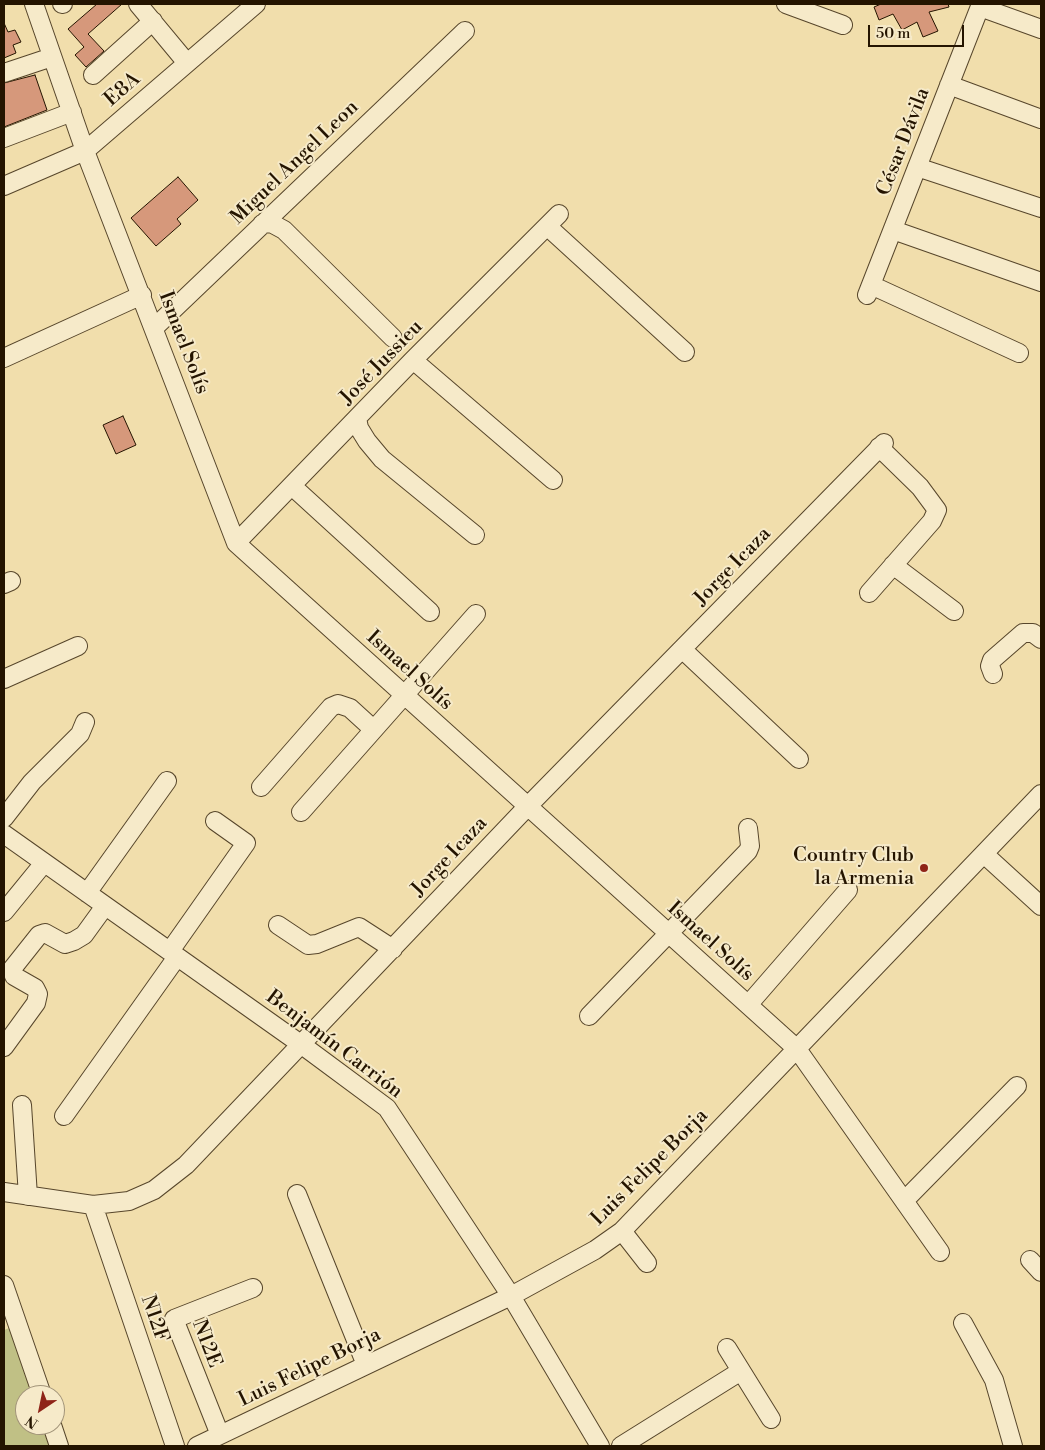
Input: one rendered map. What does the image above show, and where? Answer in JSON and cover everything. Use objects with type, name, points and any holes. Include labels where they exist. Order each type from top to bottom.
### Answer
[{"type":"street","name":"Ismael Solís","points":[[34,4],[85,151],[236,543],[797,1049],[940,1252]]},
{"type":"street","points":[[138,4],[187,63]]},
{"type":"street","name":"E8A","points":[[4,186],[85,151],[256,4]]},
{"type":"street","points":[[786,4],[843,25]]},
{"type":"street","points":[[981,5],[1041,30]]},
{"type":"street","name":"César Dávila","points":[[981,5],[869,290],[1019,353]]},
{"type":"street","points":[[93,75],[154,21]]},
{"type":"street","name":"Miguel Angel Leon","points":[[154,327],[464,31]]},
{"type":"street","points":[[4,73],[52,57]]},
{"type":"street","points":[[949,85],[1041,119]]},
{"type":"street","points":[[4,138],[72,112]]},
{"type":"street","points":[[917,167],[1041,208]]},
{"type":"street","name":"José Jussieu","points":[[236,543],[414,360],[554,220],[685,352]]},
{"type":"street","points":[[262,224],[271,223],[284,230],[393,338]]},
{"type":"street","points":[[893,230],[1041,282]]},
{"type":"street","points":[[4,358],[142,295]]},
{"type":"street","points":[[414,360],[553,480]]},
{"type":"street","points":[[357,418],[366,441],[382,459],[475,535]]},
{"type":"street","name":"Jorge Icaza","points":[[4,1192],[93,1205],[129,1201],[154,1190],[186,1165],[528,806],[882,445],[920,487],[937,510],[932,522],[893,565]]},
{"type":"street","points":[[292,486],[430,612]]},
{"type":"street","points":[[869,593],[893,565],[954,610]]},
{"type":"street","points":[[301,812],[403,694],[476,614]]},
{"type":"street","points":[[993,674],[990,666],[992,660],[1023,633],[1033,634],[1041,639]]},
{"type":"street","points":[[4,679],[78,646]]},
{"type":"street","points":[[682,649],[800,758]]},
{"type":"street","points":[[261,787],[331,707],[338,704],[350,708],[373,729]]},
{"type":"street","points":[[4,818],[32,782],[80,734],[85,722]]},
{"type":"street","points":[[88,893],[167,781]]},
{"type":"street","name":"Luis Felipe Borja","points":[[197,1446],[511,1296],[589,1254],[622,1230],[1041,794]]},
{"type":"street","points":[[64,1116],[174,954],[246,843],[215,821]]},
{"type":"street","points":[[589,1016],[748,851],[750,846],[748,828]]},
{"type":"street","name":"Benjamín Carrión","points":[[4,834],[302,1045],[376,1099],[395,1118],[511,1296],[600,1446]]},
{"type":"street","points":[[984,854],[1041,906]]},
{"type":"street","points":[[4,912],[44,862]]},
{"type":"street","points":[[748,1005],[848,890]]},
{"type":"street","points":[[4,1047],[36,1003],[38,994],[35,988],[14,976],[12,969],[39,935],[45,933],[65,944],[74,942],[84,935],[105,906]]},
{"type":"street","points":[[278,925],[308,945],[317,944],[359,927],[393,949]]},
{"type":"street","points":[[905,1200],[1017,1086]]},
{"type":"street","points":[[22,1105],[28,1196]]},
{"type":"street","points":[[297,1194],[366,1364]]},
{"type":"street","name":"N12F","points":[[93,1205],[175,1446]]},
{"type":"street","points":[[622,1230],[647,1263]]},
{"type":"street","points":[[4,1285],[10,1321],[38,1385]]},
{"type":"street","name":"N12E","points":[[220,1435],[174,1319],[253,1288]]},
{"type":"street","points":[[964,1322],[994,1380],[1013,1446]]},
{"type":"street","points":[[727,1348],[771,1419]]},
{"type":"street","points":[[621,1446],[741,1371]]},
{"type":"green space","points":[[12,1327],[32,1385],[15,1385],[15,1435],[49,1435],[53,1446],[4,1446],[4,1330]]},
{"type":"building","points":[[97,4],[122,4],[88,34],[104,51],[86,67],[75,55],[84,47],[68,29]]},
{"type":"building","points":[[881,4],[948,4],[949,7],[929,12],[938,31],[923,37],[917,22],[902,30],[893,14],[879,20],[874,7]]},
{"type":"building","points":[[4,23],[8,32],[15,30],[21,42],[13,45],[16,53],[4,58]]},
{"type":"building","points":[[35,75],[47,110],[4,127],[4,83]]},
{"type":"building","points":[[178,177],[198,200],[177,219],[181,224],[156,246],[131,218]]},
{"type":"building","points":[[123,416],[136,445],[116,454],[103,425]]},
{"type":"place","name":"Country Club la Armenia","points":[[924,868]]}]
